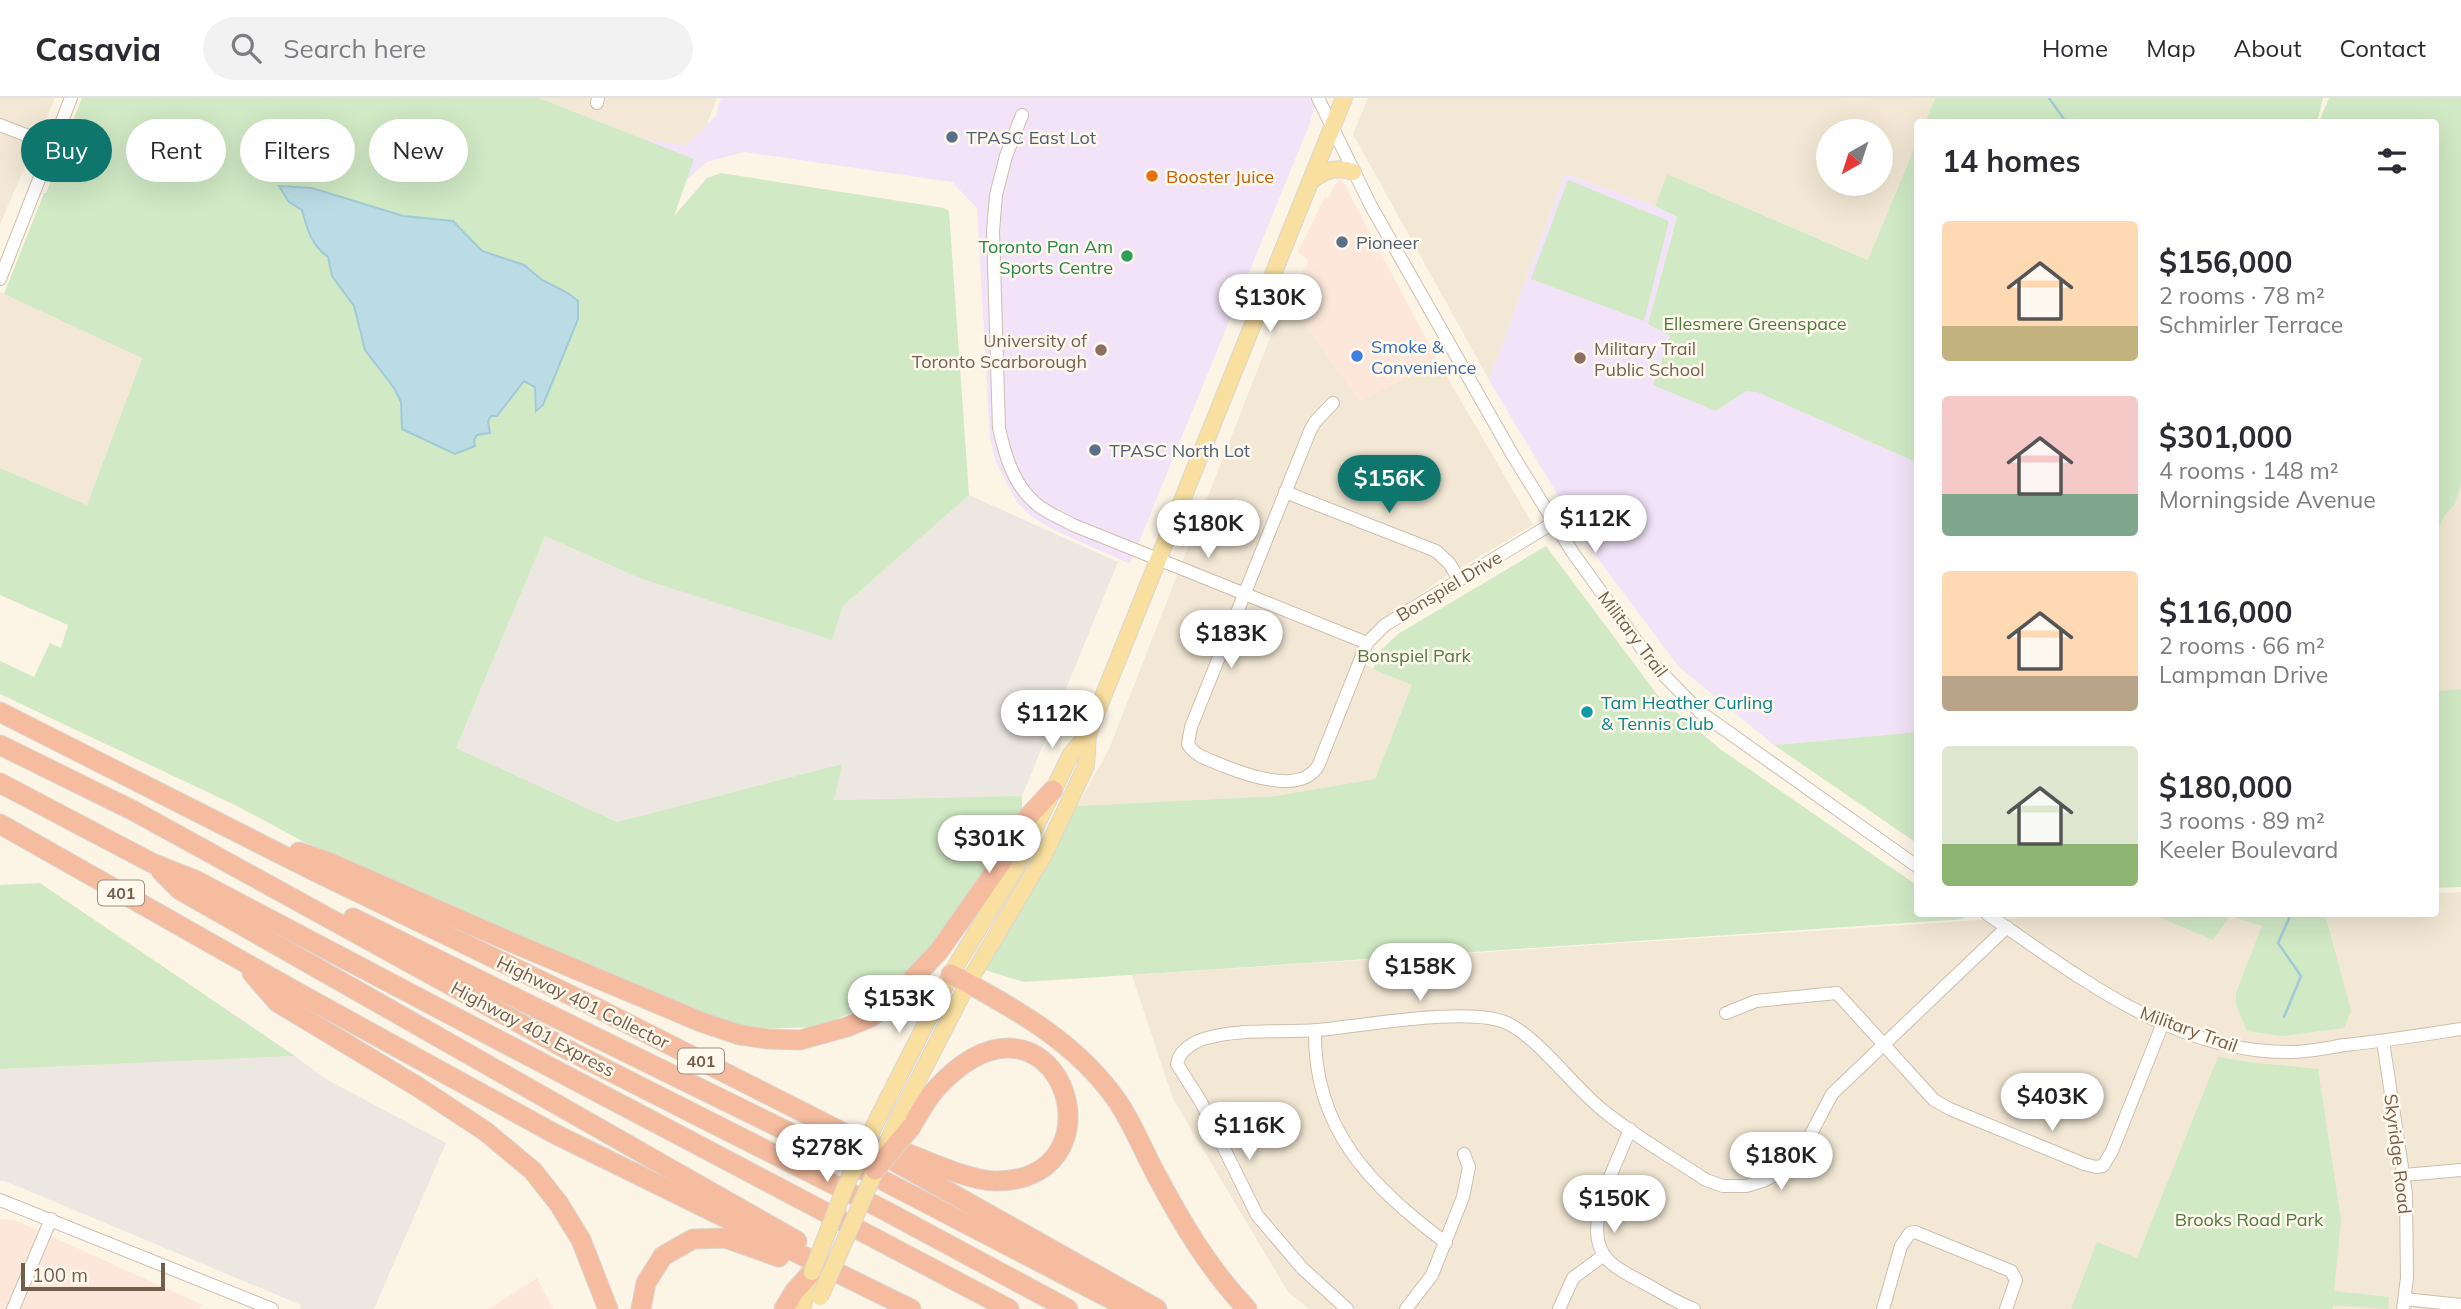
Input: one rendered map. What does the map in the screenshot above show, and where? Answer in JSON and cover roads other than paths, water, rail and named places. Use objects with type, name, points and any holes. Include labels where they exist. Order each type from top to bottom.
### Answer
[{"type":"highway","name":"Highway 401 Collector","points":[[0,712],[312,870],[593,1006],[846,1134],[1157,1309]]},
{"type":"highway","name":"Highway 401 Express","points":[[0,745],[134,811],[572,1052],[884,1210],[1068,1309]]},
{"type":"highway","name":"Highway 401 Express","points":[[0,783],[152,863],[195,880],[1009,1309]]},
{"type":"highway","points":[[236,830],[328,862],[701,1022],[740,1035],[800,1040],[847,1027],[871,1017],[891,1002],[939,951],[999,866],[1028,817],[1053,790]]},
{"type":"highway","points":[[134,811],[790,1133],[1130,1309]]},
{"type":"highway","name":"401","points":[[0,824],[555,1134],[808,1293],[911,1309]]},
{"type":"highway","points":[[152,863],[180,890],[801,1243],[808,1293]]},
{"type":"highway","points":[[243,962],[277,1002],[485,1131],[533,1171],[581,1240],[608,1309]]},
{"type":"highway","points":[[960,979],[1009,1005],[1051,1033],[1077,1054],[1097,1076],[1118,1102],[1206,1260],[1247,1309]]},
{"type":"highway","points":[[846,1134],[863,1136],[969,1176],[996,1181],[1018,1178],[1042,1168],[1059,1151],[1066,1136],[1069,1109],[1057,1074],[1042,1059],[1025,1050],[988,1050],[953,1072],[932,1093],[904,1123],[875,1170]]},
{"type":"highway","points":[[641,1309],[646,1283],[663,1256],[693,1239],[725,1238],[792,1261],[808,1293]]},
{"type":"main road","points":[[904,1123],[960,979],[1071,754],[1088,734],[1343,98]]},
{"type":"main road","points":[[1312,180],[1320,173],[1338,168],[1353,172]]},
{"type":"main road","points":[[808,1293],[846,1185],[880,1114],[960,979],[1044,855],[1086,766],[1088,734]]},
{"type":"main road","points":[[808,1293],[875,1170]]},
{"type":"street","points":[[63,119],[71,98]]},
{"type":"street","name":"Military Trail","points":[[1318,98],[1353,172],[1553,523],[1653,664],[1700,712],[1914,864]]},
{"type":"street","points":[[1022,116],[1006,156],[996,195],[993,232],[999,428],[1005,456],[1015,476],[1035,503],[1073,525],[1367,643]]},
{"type":"street","points":[[0,125],[21,133]]},
{"type":"street","points":[[0,279],[38,182]]},
{"type":"street","name":"Bonspiel Drive","points":[[1334,403],[1310,431],[1188,736],[1191,750],[1202,757],[1259,779],[1301,779],[1315,772],[1367,643],[1385,625],[1553,523]]},
{"type":"street","points":[[1285,492],[1436,551],[1449,563],[1459,579]]},
{"type":"street","name":"Military Trail","points":[[1992,917],[2063,968],[2115,1000],[2163,1023],[2248,1050],[2293,1052],[2461,1029]]},
{"type":"street","points":[[1347,1309],[1302,1268],[1257,1215],[1201,1102],[1180,1071],[1177,1059],[1182,1052],[1196,1043],[1223,1034],[1314,1030],[1457,1017],[1499,1020],[1525,1035],[1605,1113],[1706,1181],[1735,1187],[1763,1181],[1786,1169],[1796,1158],[1832,1094],[2007,927]]},
{"type":"street","points":[[1726,1013],[1756,1001],[1837,993],[1924,1091],[1942,1104],[2096,1167],[2103,1166],[2112,1151],[2163,1023]]},
{"type":"street","points":[[1314,1030],[1319,1084],[1325,1104],[1352,1155],[1391,1200],[1446,1243]]},
{"type":"street","name":"Skyridge Road","points":[[2383,1041],[2404,1175],[2407,1218],[2404,1304]]},
{"type":"street","points":[[1630,1129],[1599,1207],[1596,1225],[1598,1242],[1604,1255],[1620,1270],[1694,1309]]},
{"type":"street","points":[[1406,1309],[1426,1285],[1446,1243],[1467,1184],[1469,1167],[1464,1154]]},
{"type":"street","points":[[2404,1175],[2461,1170]]},
{"type":"street","points":[[0,1200],[272,1309]]},
{"type":"street","points":[[13,1309],[51,1219]]},
{"type":"street","points":[[1883,1309],[1901,1246],[1910,1233],[1915,1232],[2011,1271],[2016,1280],[2006,1309]]},
{"type":"street","points":[[1559,1309],[1573,1278],[1604,1255]]},
{"type":"street","points":[[2404,1304],[2461,1305]]},
{"type":"water","points":[[279,186],[312,188],[403,216],[453,221],[482,251],[524,265],[542,280],[578,301],[578,319],[543,405],[536,411],[535,387],[524,381],[497,416],[491,416],[488,421],[490,433],[477,435],[475,446],[455,454],[402,429],[401,402],[394,388],[365,350],[354,306],[332,276],[328,257],[314,242],[302,210],[289,202]]},
{"type":"waterway","points":[[2049,98],[2064,119]]},
{"type":"waterway","points":[[2284,1017],[2301,976],[2278,943],[2290,917]]},
{"type":"place","name":"TPASC East Lot","points":[[952,137]]},
{"type":"place","name":"Booster Juice","points":[[1152,176]]},
{"type":"place","name":"Pioneer","points":[[1342,242]]},
{"type":"place","name":"Toronto Pan Am Sports Centre","points":[[1127,256]]},
{"type":"place","name":"University of Toronto Scarborough","points":[[1101,350]]},
{"type":"place","name":"Smoke & Convenience","points":[[1357,356]]},
{"type":"place","name":"Military Trail Public School","points":[[1580,358]]},
{"type":"place","name":"TPASC North Lot","points":[[1095,450]]},
{"type":"place","name":"Tam Heather Curling & Tennis Club","points":[[1587,712]]},
{"type":"park label","name":"Ellesmere Greenspace","points":[[1755,323]]},
{"type":"park label","name":"Bonspiel Park","points":[[1414,655]]},
{"type":"park label","name":"Brooks Road Park","points":[[2249,1219]]}]
